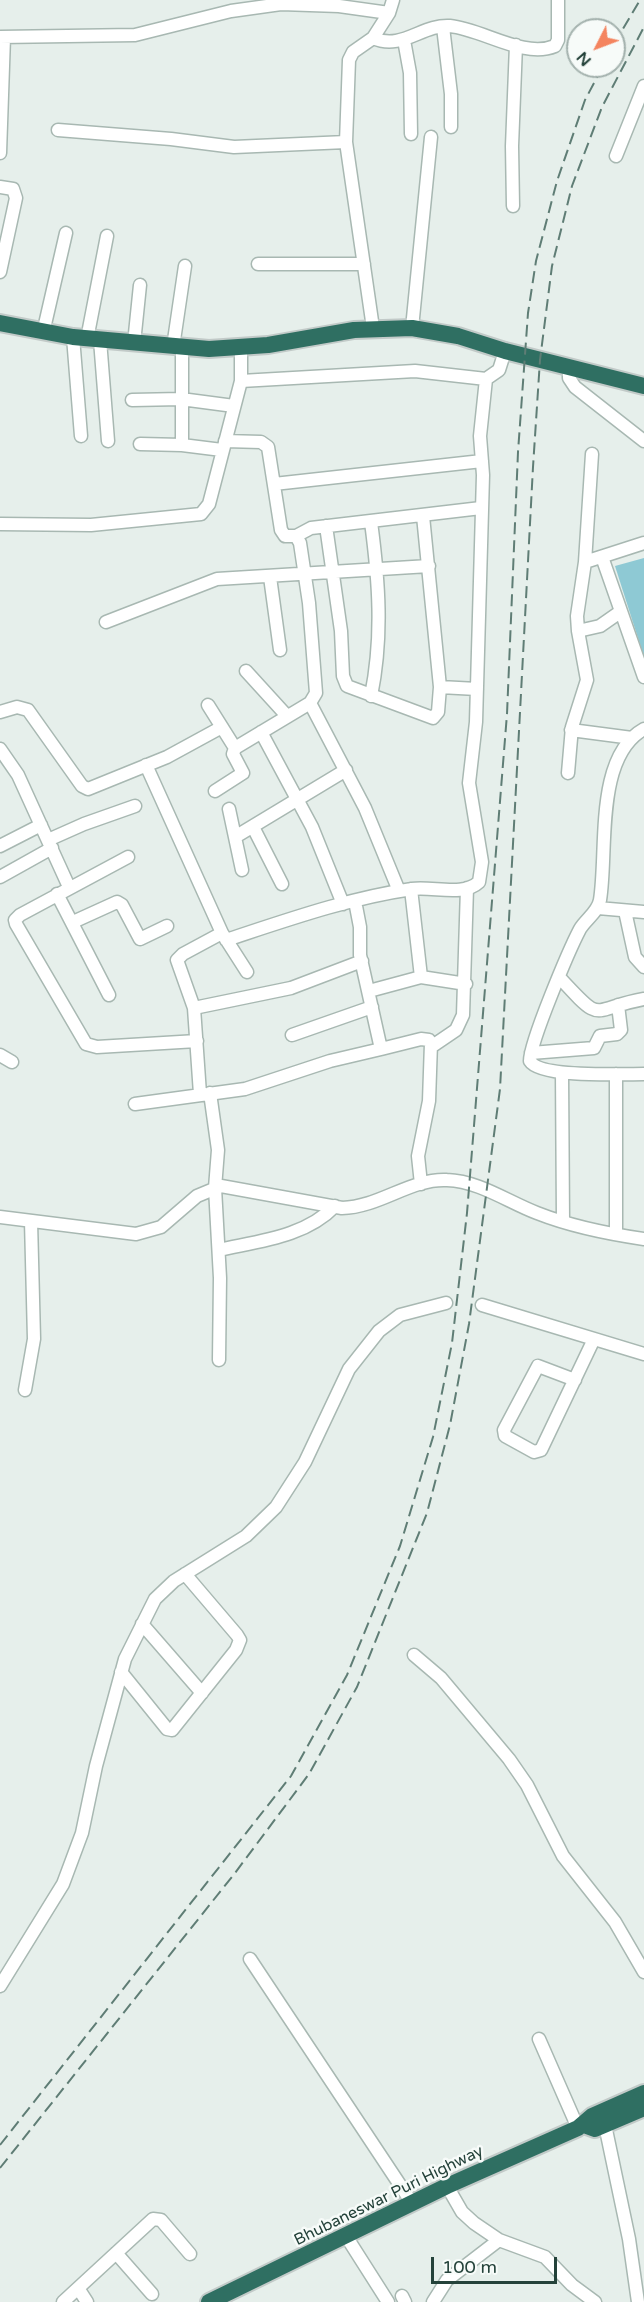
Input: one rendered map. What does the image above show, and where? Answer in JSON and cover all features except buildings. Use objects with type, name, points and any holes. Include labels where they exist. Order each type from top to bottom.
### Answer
[{"type":"highway","points":[[0,323],[43,333],[86,339],[178,347],[241,348],[373,328],[412,328],[458,336],[505,351],[644,386]]},
{"type":"highway","name":"Bhubaneswar Puri Highway","points":[[209,2302],[447,2186],[581,2127],[592,2116],[644,2093]]},
{"type":"highway","name":"Bhubaneswar Puri Highway","points":[[581,2127],[595,2129],[644,2108]]},
{"type":"street","points":[[373,328],[346,142],[349,60],[353,52],[374,38],[389,13],[393,0]]},
{"type":"street","points":[[374,38],[389,43],[450,26],[516,45],[548,49],[555,46],[558,40],[558,0]]},
{"type":"street","points":[[0,153],[2,37],[135,35],[231,11],[280,4],[339,6],[389,13]]},
{"type":"street","points":[[443,27],[451,94],[451,127]]},
{"type":"street","points":[[404,40],[410,73],[411,134]]},
{"type":"street","points":[[513,206],[516,45]]},
{"type":"street","points":[[616,156],[644,86]]},
{"type":"street","points":[[58,130],[171,139],[234,147],[346,142]]},
{"type":"street","points":[[412,328],[431,137]]},
{"type":"street","points":[[0,188],[13,189],[16,198],[0,272]]},
{"type":"street","points":[[43,333],[66,233]]},
{"type":"street","points":[[81,436],[86,339],[107,236]]},
{"type":"street","points":[[258,264],[364,264]]},
{"type":"street","points":[[182,445],[182,399],[178,347],[185,266]]},
{"type":"street","points":[[134,343],[140,285]]},
{"type":"street","points":[[86,339],[103,405],[108,441]]},
{"type":"street","points":[[0,524],[91,525],[194,516],[206,510],[241,381],[241,348]]},
{"type":"street","points":[[241,381],[416,371],[486,379],[500,370],[505,351]]},
{"type":"street","points":[[569,366],[569,378],[575,387],[644,441]]},
{"type":"street","points":[[219,1360],[219,1250],[214,1188],[218,1150],[205,1094],[194,1008],[177,960],[183,954],[224,936],[299,915],[405,890],[467,888],[475,886],[482,877],[479,837],[469,783],[477,689],[482,461],[480,436],[486,379]]},
{"type":"street","points":[[132,400],[182,399],[234,406]]},
{"type":"street","points":[[140,444],[265,444],[270,452],[281,530],[285,536],[296,536],[311,528],[481,508]]},
{"type":"street","points":[[568,773],[571,730],[587,680],[578,632],[592,454]]},
{"type":"street","points":[[274,484],[482,461]]},
{"type":"street","points":[[326,526],[343,676],[351,690],[433,717],[438,712],[440,687],[423,516]]},
{"type":"street","points":[[371,522],[377,569],[380,637],[371,696]]},
{"type":"street","points":[[215,791],[243,773],[233,753],[235,748],[310,703],[316,693],[305,574],[300,543],[296,536]]},
{"type":"street","points":[[585,562],[644,543]]},
{"type":"street","points":[[602,557],[644,677]]},
{"type":"street","points":[[106,622],[217,579],[429,566]]},
{"type":"street","points":[[270,577],[280,650]]},
{"type":"street","points":[[578,632],[594,628],[620,612]]},
{"type":"street","points":[[246,671],[287,717]]},
{"type":"street","points":[[440,687],[477,689]]},
{"type":"street","points":[[310,703],[405,890],[421,977]]},
{"type":"street","points":[[208,705],[235,748]]},
{"type":"street","points":[[0,712],[17,707],[28,710],[85,788],[147,765],[222,728]]},
{"type":"street","points":[[644,729],[632,738],[615,768],[608,794],[598,908],[579,931],[531,1053],[532,1065],[562,1073],[644,1074]]},
{"type":"street","points":[[571,730],[632,738]]},
{"type":"street","points":[[261,732],[298,800],[360,927],[362,961],[381,1049]]},
{"type":"street","points":[[0,749],[18,775],[69,887]]},
{"type":"street","points":[[147,765],[224,936],[247,972]]},
{"type":"street","points":[[235,837],[346,770]]},
{"type":"street","points":[[0,877],[84,824],[135,806]]},
{"type":"street","points":[[229,809],[242,870]]},
{"type":"street","points":[[0,846],[41,825]]},
{"type":"street","points":[[253,827],[282,884]]},
{"type":"street","points":[[128,857],[69,887],[15,920],[86,1044],[97,1047],[197,1041]]},
{"type":"street","points":[[431,1047],[460,1023],[466,984],[467,888]]},
{"type":"street","points":[[57,894],[109,995]]},
{"type":"street","points":[[73,922],[117,902],[122,905],[140,939],[167,926]]},
{"type":"street","points":[[598,908],[644,912]]},
{"type":"street","points":[[625,911],[635,957],[644,968]]},
{"type":"street","points":[[194,1008],[282,990],[362,961]]},
{"type":"street","points":[[369,992],[421,977],[466,984]]},
{"type":"street","points":[[560,978],[592,1010],[605,1011],[618,1005],[644,999]]},
{"type":"street","points":[[531,1053],[594,1048],[600,1036],[617,1034],[621,1030],[618,1005]]},
{"type":"street","points":[[292,1035],[372,1007]]},
{"type":"street","points":[[135,1104],[268,1083],[330,1061],[426,1039],[429,1040],[431,1047],[428,1113],[418,1156],[421,1184]]},
{"type":"street","points":[[0,1055],[12,1062]]},
{"type":"street","points":[[562,1073],[563,1221]]},
{"type":"street","points":[[615,1074],[616,1234]]},
{"type":"street","points":[[0,1217],[117,1233],[150,1231],[167,1223],[197,1196],[214,1188],[230,1186],[356,1208],[421,1184],[450,1179],[469,1184],[538,1214],[644,1239]]},
{"type":"street","points":[[219,1250],[294,1232],[317,1222],[335,1206]]},
{"type":"street","points":[[26,1390],[34,1339],[31,1221]]},
{"type":"street","points":[[0,1986],[63,1884],[82,1833],[96,1766],[121,1672],[155,1599],[185,1574],[246,1536],[276,1507],[305,1462],[349,1369],[379,1331],[400,1315],[446,1303]]},
{"type":"street","points":[[482,1305],[644,1354]]},
{"type":"street","points":[[575,1380],[541,1365],[538,1366],[504,1430],[505,1436],[534,1452],[541,1450],[575,1380],[594,1339]]},
{"type":"street","points":[[121,1672],[169,1730],[174,1728],[236,1650],[240,1640],[185,1574]]},
{"type":"street","points":[[142,1624],[202,1693]]},
{"type":"street","points":[[414,1655],[441,1678],[509,1759],[527,1785],[563,1856],[615,1922],[644,1972]]},
{"type":"street","points":[[250,1959],[412,2204]]},
{"type":"street","points":[[538,2038],[581,2127]]},
{"type":"street","points":[[605,2125],[629,2239],[638,2302]]},
{"type":"street","points":[[447,2186],[462,2212],[499,2240],[545,2257],[572,2285],[595,2302]]},
{"type":"street","points":[[63,2302],[149,2222],[157,2218],[190,2254]]},
{"type":"street","points":[[346,2236],[378,2283],[387,2302]]},
{"type":"street","points":[[433,2302],[447,2280],[499,2240]]},
{"type":"street","points":[[116,2253],[152,2294]]},
{"type":"street","points":[[78,2288],[87,2302]]},
{"type":"water","points":[[644,558],[644,657],[615,566]]},
{"type":"railway","points":[[626,24],[640,0]]},
{"type":"railway","points":[[0,2168],[235,1873],[309,1774],[357,1687],[427,1513],[450,1425],[469,1324],[500,1089],[533,467],[540,360],[552,266],[572,186],[602,107],[644,27]]},
{"type":"railway","points":[[0,2145],[291,1776],[347,1675],[400,1546],[433,1437],[452,1343],[467,1213],[507,714],[518,452],[528,313],[536,261],[557,181],[585,100],[597,78]]}]
